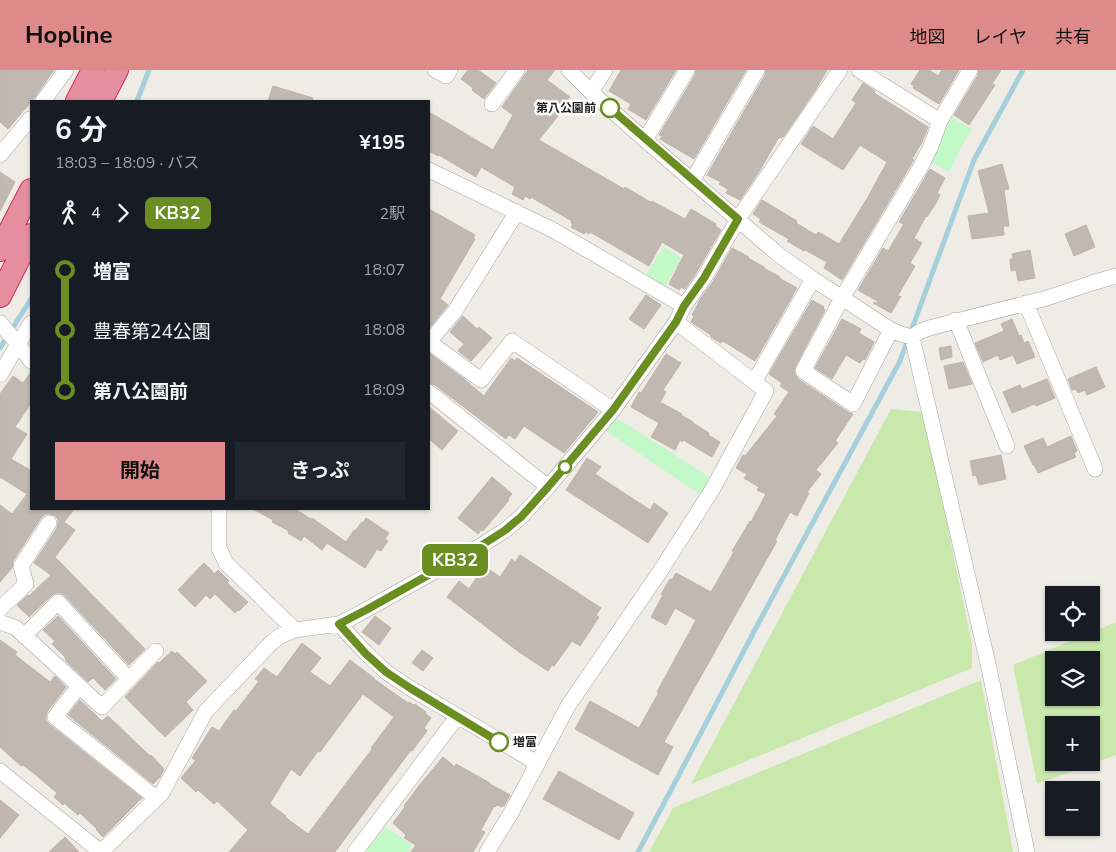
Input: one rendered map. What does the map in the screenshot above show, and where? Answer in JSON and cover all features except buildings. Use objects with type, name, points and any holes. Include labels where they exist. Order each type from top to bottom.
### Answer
[{"type":"highway","points":[[79,100],[94,70]]},
{"type":"highway","points":[[102,100],[117,70]]},
{"type":"highway","points":[[0,250],[30,192]]},
{"type":"highway","points":[[0,296],[30,237]]},
{"type":"street","points":[[44,100],[66,70]]},
{"type":"street","points":[[435,70],[446,76],[450,70]]},
{"type":"street","points":[[492,104],[517,70]]},
{"type":"street","points":[[569,70],[645,140],[779,255],[891,330],[912,337]]},
{"type":"street","points":[[591,92],[605,70]]},
{"type":"street","points":[[645,140],[687,70]]},
{"type":"street","points":[[692,180],[757,70]]},
{"type":"street","points":[[0,771],[101,852],[162,793],[206,711],[270,643],[294,630],[339,624],[354,617],[482,545],[521,517],[613,410],[676,322],[738,219],[840,70]]},
{"type":"street","points":[[859,70],[940,121]]},
{"type":"street","points":[[891,330],[853,404],[803,371],[842,298],[921,166],[940,121],[970,70]]},
{"type":"street","points":[[0,155],[30,120]]},
{"type":"street","points":[[430,170],[553,230],[684,306]]},
{"type":"street","points":[[430,341],[455,311],[517,212]]},
{"type":"street","points":[[912,337],[929,328],[1026,303],[1116,276]]},
{"type":"street","points":[[754,382],[814,279]]},
{"type":"street","points":[[1026,303],[1096,469]]},
{"type":"street","points":[[956,320],[1006,446]]},
{"type":"street","points":[[0,322],[30,360]]},
{"type":"street","points":[[487,852],[568,706],[661,570],[712,490],[766,391],[676,322]]},
{"type":"street","points":[[0,374],[30,325]]},
{"type":"street","points":[[912,337],[989,668],[1027,852]]},
{"type":"street","points":[[430,343],[481,380],[512,341],[613,410]]},
{"type":"street","points":[[430,393],[548,487]]},
{"type":"street","points":[[219,510],[219,548],[226,563],[294,630]]},
{"type":"street","points":[[0,609],[26,584],[21,566],[49,523]]},
{"type":"street","points":[[24,636],[58,602],[129,679]]},
{"type":"street","points":[[0,622],[16,628],[102,707],[156,651]]},
{"type":"street","points":[[339,624],[366,654],[386,672],[457,717],[537,763]]},
{"type":"street","points":[[79,686],[54,717],[156,798]]},
{"type":"street","points":[[355,852],[457,717]]},
{"type":"green space","points":[[951,117],[972,129],[949,172],[931,162]]},
{"type":"green space","points":[[663,247],[682,258],[665,286],[646,275]]},
{"type":"green space","points":[[891,409],[924,412],[972,645],[972,668],[691,784]]},
{"type":"green space","points":[[617,418],[711,478],[701,495],[606,431]]},
{"type":"green space","points":[[1116,622],[1116,755],[1100,761],[1100,716],[1045,716],[1045,771],[1072,771],[1037,784],[1013,665],[1045,652],[1045,706],[1100,706],[1100,651],[1047,651],[1070,641],[1100,641],[1100,629]]},
{"type":"green space","points":[[981,680],[1013,852],[649,852],[673,808]]},
{"type":"green space","points":[[385,827],[412,845],[408,852],[366,852]]},
{"type":"waterway","points":[[137,100],[149,70]]},
{"type":"waterway","points":[[638,852],[900,361],[974,160],[1023,70]]},
{"type":"waterway","points":[[0,348],[30,301]]},
{"type":"bus line","name":"KB32","points":[[499,742],[386,672],[366,654],[339,624],[482,545],[521,517],[613,410],[676,322],[738,219],[610,108]]},
{"type":"place","name":"第八公園前","points":[[610,108]]},
{"type":"place","name":"増富","points":[[499,742]]}]
